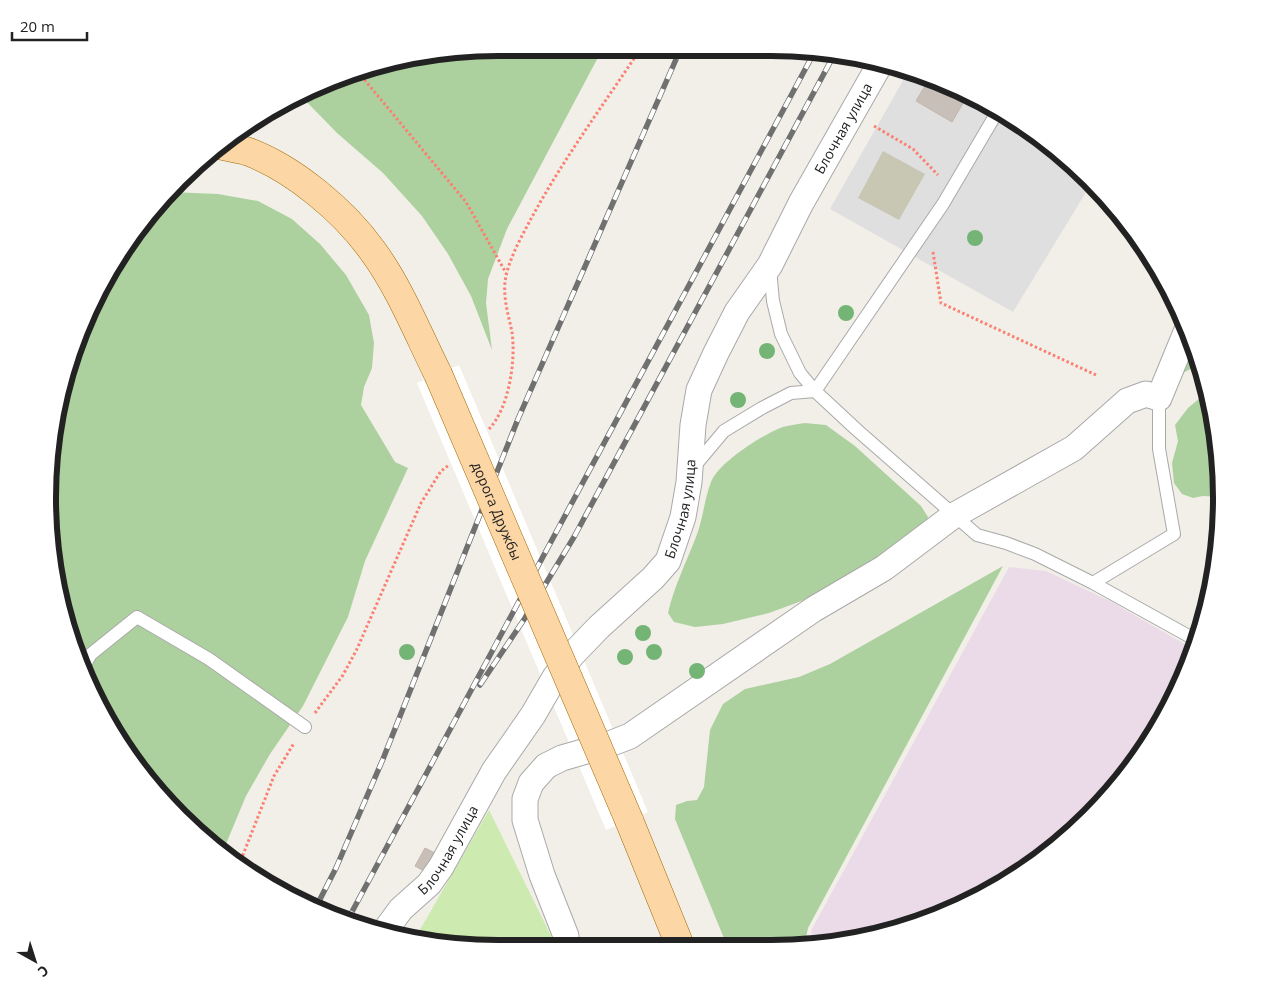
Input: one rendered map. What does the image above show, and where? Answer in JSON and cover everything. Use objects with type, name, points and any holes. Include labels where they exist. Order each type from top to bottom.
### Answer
[{"type":"main road","name":"дорога Дружбы","points":[[230,148],[248,152],[281,168],[305,183],[329,203],[372,250],[400,298],[438,374],[629,820],[677,940]]},
{"type":"street","name":"Блочная улица","points":[[388,926],[401,909],[428,884],[441,868],[494,771],[533,715],[566,662],[598,627],[653,578],[668,561],[683,517],[690,472],[693,425],[699,390],[737,312],[770,264],[800,203],[877,69]]},
{"type":"street","points":[[565,940],[566,936],[542,875],[525,820],[525,798],[530,783],[546,766],[562,758],[630,736],[814,609],[884,568],[953,516],[1074,448],[1127,401],[1146,394],[1159,398],[1183,340]]},
{"type":"lane","points":[[815,391],[937,214],[994,117]]},
{"type":"lane","points":[[770,264],[773,301],[782,334],[800,373],[815,391],[953,516],[977,535],[1028,551],[1093,583],[1190,637]]},
{"type":"lane","points":[[690,472],[724,431],[762,408],[792,393],[815,391]]},
{"type":"lane","points":[[1093,583],[1174,534],[1159,449],[1159,398]]},
{"type":"lane","points":[[87,660],[91,654],[137,617],[210,659],[305,726]]},
{"type":"path","points":[[486,432],[496,422],[505,402],[510,379],[512,334],[505,303],[506,273],[519,242],[551,182],[636,56]]},
{"type":"path","points":[[363,78],[466,202],[506,273]]},
{"type":"path","points":[[852,113],[913,149],[944,180],[931,242],[941,303],[1096,375]]},
{"type":"path","points":[[242,857],[274,776],[305,726],[343,674],[357,649],[421,503],[442,471],[455,458]]},
{"type":"shaded area","points":[[905,77],[940,90],[992,115],[1040,148],[1087,190],[1013,312],[830,209]]},
{"type":"shaded area","points":[[883,151],[925,174],[899,220],[858,198]]},
{"type":"shaded area","points":[[1009,567],[1046,571],[1110,601],[1187,646],[1179,667],[1154,719],[1121,767],[1083,810],[1040,848],[992,881],[940,906],[913,916],[885,925],[829,936],[810,938],[812,929]]},
{"type":"green space","points":[[599,56],[507,229],[488,279],[486,303],[492,350],[471,296],[448,254],[422,216],[383,173],[337,133],[306,101],[329,90],[384,71],[440,60],[469,57]]},
{"type":"green space","points":[[180,192],[218,194],[258,201],[292,219],[320,244],[346,275],[369,315],[374,343],[372,368],[364,387],[361,405],[395,462],[408,468],[365,561],[348,617],[303,706],[270,754],[246,796],[225,845],[186,810],[148,767],[115,719],[90,667],[71,612],[60,556],[56,498],[57,469],[65,412],[80,356],[90,329],[115,277],[148,229]]},
{"type":"green space","points":[[1189,357],[1193,368],[1183,373]]},
{"type":"green space","points":[[1201,397],[1209,440],[1213,497],[1193,498],[1182,494],[1174,483],[1172,463],[1178,441],[1175,425],[1188,408]]},
{"type":"green space","points":[[805,423],[826,425],[855,446],[921,506],[928,517],[926,525],[875,563],[807,599],[769,613],[723,624],[695,627],[674,622],[668,613],[698,530],[711,482],[715,474],[742,450],[764,436],[783,427]]},
{"type":"green space","points":[[1003,566],[808,928],[806,938],[725,940],[675,819],[676,805],[697,800],[704,787],[710,730],[723,704],[745,689],[799,677],[830,664]]},
{"type":"green space","points":[[489,810],[553,940],[469,939],[419,932]]},
{"type":"pier","points":[[459,365],[648,812],[606,830],[417,383]]},
{"type":"building","points":[[926,85],[964,101],[952,122],[916,101]]},
{"type":"building","points":[[425,848],[435,853],[426,872],[415,866]]},
{"type":"railway","points":[[319,901],[336,868],[383,759],[518,419],[677,56]]},
{"type":"railway","points":[[351,914],[811,58]]},
{"type":"railway","points":[[480,685],[525,618],[574,537],[831,60]]}]
